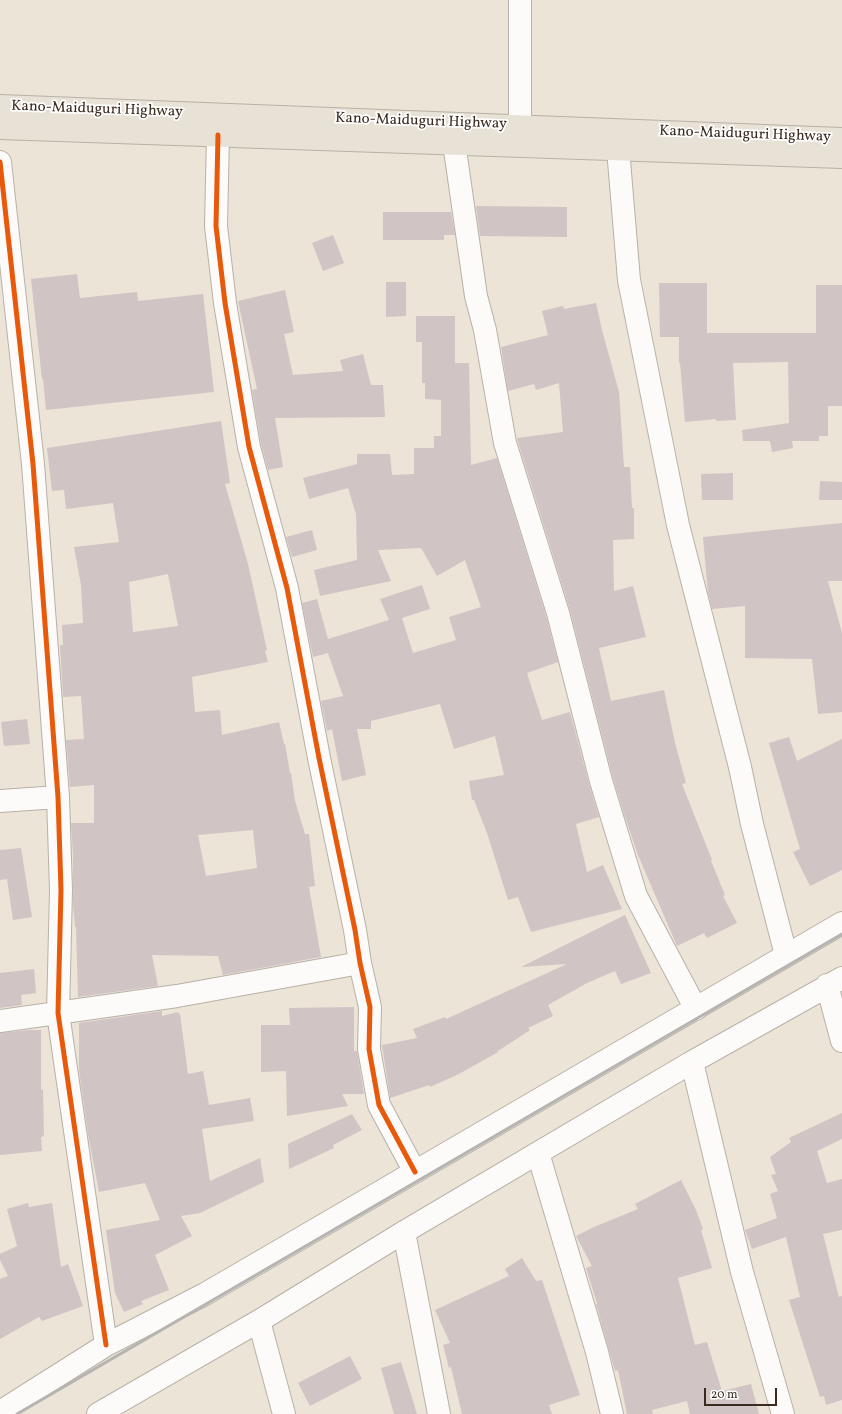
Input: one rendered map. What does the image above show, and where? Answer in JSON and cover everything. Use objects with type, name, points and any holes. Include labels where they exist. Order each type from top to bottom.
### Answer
[{"type":"highway","name":"Kano-Maiduguri Highway","points":[[0,106],[218,135],[842,158]]},
{"type":"highway","name":"Kano-Maiduguri Highway","points":[[0,128],[129,122],[520,126],[842,139]]},
{"type":"street","points":[[520,0],[520,126]]},
{"type":"street","points":[[218,135],[216,226],[225,303],[249,448],[287,588],[319,758],[355,930],[360,963],[370,1007],[369,1049],[379,1105],[415,1172]]},
{"type":"street","points":[[454,143],[476,296],[485,330],[505,443],[558,613],[602,781],[636,896],[696,1009]]},
{"type":"street","points":[[618,149],[629,280],[677,517],[740,766],[752,824],[786,955]]},
{"type":"street","points":[[0,162],[32,464],[58,797],[61,890],[58,1013],[106,1345]]},
{"type":"street","points":[[0,801],[58,797]]},
{"type":"street","points":[[0,1412],[106,1345],[205,1294],[842,923]]},
{"type":"street","points":[[0,1021],[177,996],[360,963]]},
{"type":"street","points":[[100,1413],[259,1321],[404,1232],[692,1062],[835,981],[842,1041]]},
{"type":"street","points":[[692,1062],[742,1272],[782,1414]]},
{"type":"street","points":[[538,1153],[597,1352],[612,1414]]},
{"type":"street","points":[[404,1232],[439,1414]]},
{"type":"street","points":[[259,1321],[284,1414]]},
{"type":"building","points":[[476,206],[567,207],[567,237],[480,236]]},
{"type":"building","points":[[383,212],[451,212],[455,235],[444,235],[444,240],[383,240]]},
{"type":"building","points":[[333,235],[344,263],[323,271],[312,243]]},
{"type":"building","points":[[77,274],[80,298],[137,292],[138,301],[203,294],[214,392],[46,410],[31,279]]},
{"type":"building","points":[[386,282],[406,282],[406,316],[386,317]]},
{"type":"building","points":[[659,283],[707,283],[707,333],[816,333],[816,285],[842,285],[842,406],[828,406],[828,436],[819,436],[819,441],[792,441],[793,448],[772,452],[770,441],[743,441],[742,430],[789,423],[788,362],[733,363],[736,420],[716,421],[716,419],[685,422],[679,363],[679,337],[660,337]]},
{"type":"building","points":[[285,290],[294,332],[284,334],[293,375],[343,371],[340,360],[363,354],[371,385],[383,385],[385,417],[275,418],[283,467],[268,470],[261,444],[252,390],[257,389],[238,301]]},
{"type":"building","points":[[596,303],[619,392],[624,467],[630,467],[632,508],[634,508],[634,539],[613,540],[614,591],[633,586],[646,637],[599,648],[611,701],[664,690],[675,743],[686,783],[682,784],[725,895],[723,896],[737,923],[707,938],[704,933],[677,946],[638,855],[624,814],[613,778],[570,610],[517,438],[563,432],[559,383],[536,390],[534,384],[508,391],[501,347],[548,335],[542,311],[563,306],[564,309]]},
{"type":"building","points":[[416,316],[455,316],[455,363],[469,363],[471,465],[497,458],[546,616],[558,662],[527,673],[542,720],[570,712],[599,817],[576,824],[587,872],[603,865],[622,909],[531,932],[518,897],[508,900],[487,833],[474,800],[472,800],[469,781],[504,775],[495,736],[454,749],[440,704],[371,721],[371,729],[357,729],[366,775],[342,781],[332,729],[327,731],[321,701],[343,696],[328,653],[313,657],[302,603],[317,599],[328,639],[389,620],[380,599],[422,585],[430,609],[402,618],[413,653],[456,640],[449,617],[481,607],[465,560],[437,576],[421,548],[378,550],[391,581],[320,596],[314,570],[357,560],[356,514],[348,488],[309,499],[303,478],[357,464],[357,454],[390,454],[392,475],[414,474],[414,448],[434,448],[434,436],[441,436],[441,400],[425,399],[425,383],[422,383],[422,342],[416,342]]},
{"type":"building","points":[[221,421],[230,483],[225,484],[248,564],[267,650],[265,651],[268,662],[192,677],[195,712],[220,710],[222,735],[279,722],[291,773],[295,801],[305,834],[309,834],[315,886],[309,887],[321,957],[223,975],[218,956],[152,955],[158,986],[78,997],[76,927],[73,904],[71,823],[94,823],[94,785],[70,787],[66,740],[84,739],[81,696],[63,697],[60,645],[63,645],[62,625],[83,623],[81,585],[74,547],[119,542],[113,503],[66,509],[64,490],[52,491],[47,448]],"holes":[[[168,574],[178,626],[133,632],[129,582]],[[253,830],[257,868],[206,876],[198,835]]]},
{"type":"building","points":[[733,473],[733,500],[702,500],[701,474]]},
{"type":"building","points":[[820,481],[842,482],[842,500],[819,500]]},
{"type":"building","points":[[842,523],[842,581],[828,581],[842,633],[842,712],[818,714],[812,659],[745,658],[745,606],[712,609],[708,593],[703,537]]},
{"type":"building","points":[[312,530],[317,550],[292,557],[286,537]]},
{"type":"building","points":[[27,719],[30,744],[4,746],[1,722]]},
{"type":"building","points":[[789,737],[797,761],[842,739],[842,870],[810,886],[793,852],[800,849],[769,743]]},
{"type":"building","points":[[21,848],[32,917],[13,920],[7,879],[0,880],[0,850]]},
{"type":"building","points":[[625,915],[651,973],[621,984],[615,971],[587,983],[548,1005],[553,1016],[528,1028],[530,1030],[498,1052],[459,1074],[430,1087],[429,1085],[390,1098],[382,1045],[417,1038],[413,1029],[445,1017],[446,1019],[567,964],[521,967]]},
{"type":"building","points":[[34,969],[36,993],[21,995],[22,1005],[0,1008],[0,973]]},
{"type":"building","points":[[354,1007],[354,1051],[357,1051],[364,1094],[342,1094],[348,1106],[287,1116],[286,1071],[261,1072],[261,1025],[290,1025],[289,1008]]},
{"type":"building","points":[[162,1011],[162,1016],[178,1012],[180,1014],[188,1074],[203,1071],[209,1105],[250,1098],[254,1121],[202,1129],[210,1181],[260,1158],[264,1182],[200,1213],[181,1216],[192,1236],[155,1255],[169,1290],[141,1301],[143,1304],[124,1312],[115,1293],[106,1230],[160,1220],[145,1183],[99,1192],[88,1134],[79,1070],[79,1023]]},
{"type":"building","points":[[41,1030],[41,1090],[43,1089],[44,1136],[41,1137],[42,1151],[0,1155],[0,1033]]},
{"type":"building","points":[[842,1113],[842,1139],[817,1151],[827,1183],[842,1179],[842,1230],[823,1234],[839,1297],[842,1296],[842,1400],[826,1405],[824,1396],[820,1397],[789,1300],[800,1297],[786,1237],[752,1249],[745,1230],[777,1218],[770,1194],[778,1191],[771,1175],[776,1174],[770,1157],[791,1142],[789,1138]]},
{"type":"building","points":[[352,1114],[362,1130],[333,1145],[334,1148],[289,1169],[288,1144]]},
{"type":"building","points":[[681,1180],[696,1210],[703,1229],[701,1230],[712,1268],[678,1278],[695,1345],[707,1342],[722,1391],[751,1384],[759,1414],[690,1414],[687,1401],[652,1410],[653,1414],[627,1414],[618,1370],[615,1371],[586,1268],[592,1266],[576,1236],[638,1209],[635,1204]]},
{"type":"building","points":[[28,1203],[29,1207],[52,1203],[61,1267],[68,1264],[83,1306],[42,1321],[39,1317],[0,1339],[0,1279],[8,1276],[0,1260],[0,1254],[17,1246],[7,1209]]},
{"type":"building","points":[[522,1258],[536,1281],[542,1280],[580,1395],[549,1405],[552,1414],[462,1414],[451,1367],[449,1368],[443,1345],[450,1343],[435,1310],[509,1276],[505,1269]]},
{"type":"building","points":[[350,1356],[362,1379],[310,1406],[298,1383]]},
{"type":"building","points":[[401,1362],[417,1414],[394,1414],[381,1368]]},
{"type":"railway","points":[[17,1414],[842,934]]},
{"type":"cycle path","points":[[218,135],[216,226],[225,303],[249,447],[287,588],[319,758],[355,930],[360,963],[370,1007],[369,1049],[379,1105],[415,1172]]},
{"type":"cycle path","points":[[0,162],[33,464],[58,797],[61,890],[58,1013],[106,1345]]}]
